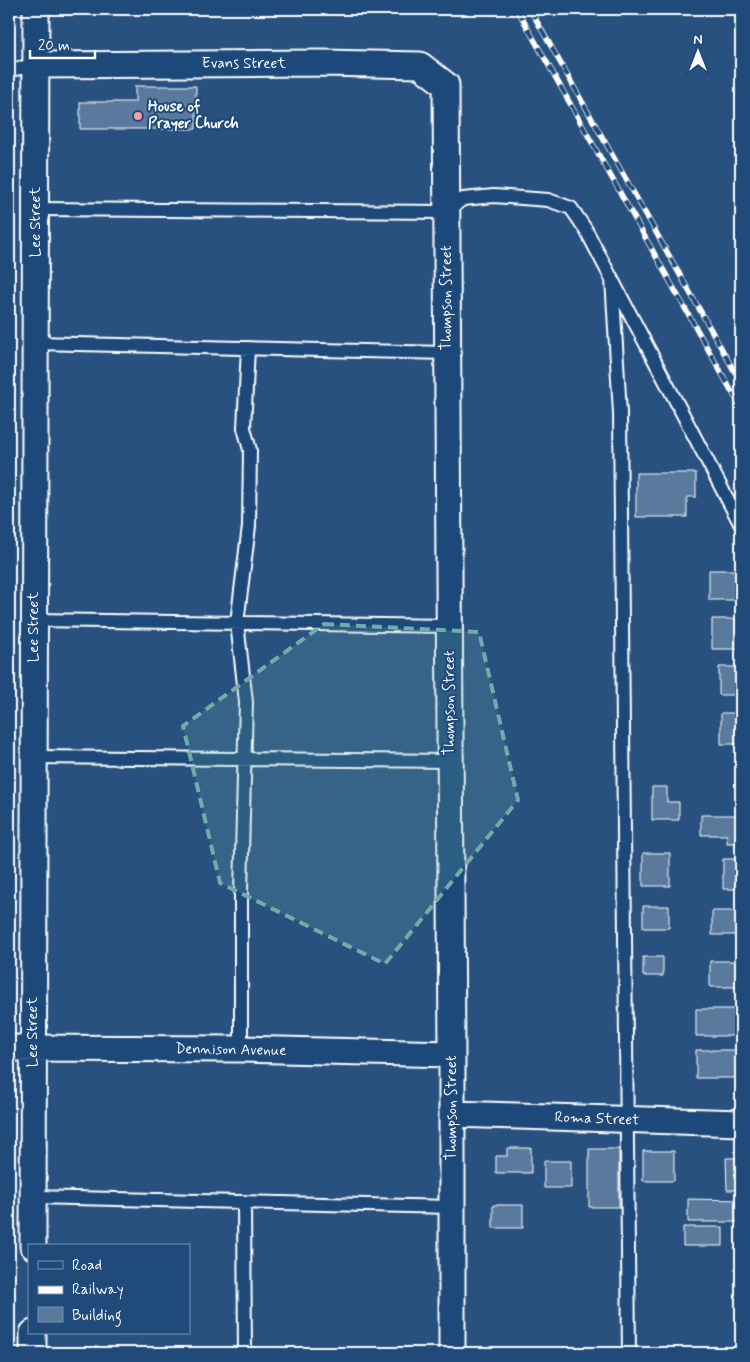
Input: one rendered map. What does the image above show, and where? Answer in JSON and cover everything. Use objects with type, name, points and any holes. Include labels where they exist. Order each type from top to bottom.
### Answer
[{"type":"street","name":"Lee Street","points":[[33,1244],[32,1196],[21,1048],[34,757],[36,9]]},
{"type":"street","name":"Evans Street","points":[[37,66],[323,63],[420,65]]},
{"type":"street","name":"Thompson Street","points":[[420,65],[446,85],[452,1353]]},
{"type":"street","name":"Dennison Avenue","points":[[21,1048],[241,1049],[452,1054]]},
{"type":"street","name":"Roma Street","points":[[452,1114],[741,1123]]},
{"type":"street","points":[[33,1334],[33,1353]]},
{"type":"lane","points":[[9,70],[37,66]]},
{"type":"lane","points":[[36,209],[446,212],[463,198],[494,196],[548,200],[571,208],[586,230],[612,278],[741,525]]},
{"type":"lane","points":[[612,278],[620,413],[629,1353]]},
{"type":"lane","points":[[36,343],[447,353]]},
{"type":"lane","points":[[241,1049],[240,947],[243,759],[246,702],[237,623],[249,526],[250,450],[244,428],[248,348]]},
{"type":"lane","points":[[34,620],[449,626]]},
{"type":"lane","points":[[34,757],[450,761]]},
{"type":"lane","points":[[32,1196],[452,1207]]},
{"type":"lane","points":[[244,1202],[245,1353]]},
{"type":"highlighted area","points":[[324,624],[479,632],[518,800],[385,964],[220,883],[183,726]]},
{"type":"building","name":"House of Prayer Church","points":[[135,86],[196,86],[196,129],[80,129],[80,102],[135,102]]},
{"type":"building","points":[[636,473],[696,473],[696,497],[687,497],[687,517],[636,517]]},
{"type":"building","points":[[709,570],[741,570],[741,600],[709,600]]},
{"type":"building","points":[[712,619],[741,619],[741,649],[712,649]]},
{"type":"building","points":[[719,667],[741,667],[741,695],[719,695]]},
{"type":"building","points":[[721,713],[741,713],[741,744],[721,744]]},
{"type":"building","points":[[652,787],[667,787],[667,802],[679,802],[679,820],[652,820]]},
{"type":"building","points":[[701,815],[741,815],[741,843],[727,843],[727,835],[701,835]]},
{"type":"building","points":[[643,853],[670,853],[670,886],[643,886]]},
{"type":"building","points":[[723,859],[741,859],[741,889],[723,889]]},
{"type":"building","points":[[643,906],[669,906],[669,928],[643,928]]},
{"type":"building","points":[[712,911],[741,911],[741,935],[712,935]]},
{"type":"building","points":[[643,957],[663,957],[663,976],[643,976]]},
{"type":"building","points":[[710,961],[741,961],[741,987],[710,987]]},
{"type":"building","points":[[696,1009],[737,1009],[737,1036],[696,1036]]},
{"type":"building","points":[[696,1050],[738,1050],[738,1078],[696,1078]]},
{"type":"building","points":[[507,1148],[531,1148],[531,1173],[496,1173],[496,1156],[507,1156]]},
{"type":"building","points":[[589,1149],[619,1149],[619,1207],[589,1207]]},
{"type":"building","points":[[643,1151],[674,1151],[674,1181],[643,1181]]},
{"type":"building","points":[[726,1158],[741,1158],[741,1190],[727,1190]]},
{"type":"building","points":[[544,1161],[571,1161],[571,1188],[544,1188]]},
{"type":"building","points":[[688,1199],[741,1200],[741,1222],[688,1222]]},
{"type":"building","points":[[493,1205],[523,1205],[523,1228],[493,1228]]},
{"type":"building","points":[[683,1227],[723,1227],[723,1246],[683,1246]]},
{"type":"railway","points":[[517,9],[741,408]]},
{"type":"railway","points":[[530,9],[741,383]]},
{"type":"place","name":"House of Prayer Church","points":[[138,116]]}]
